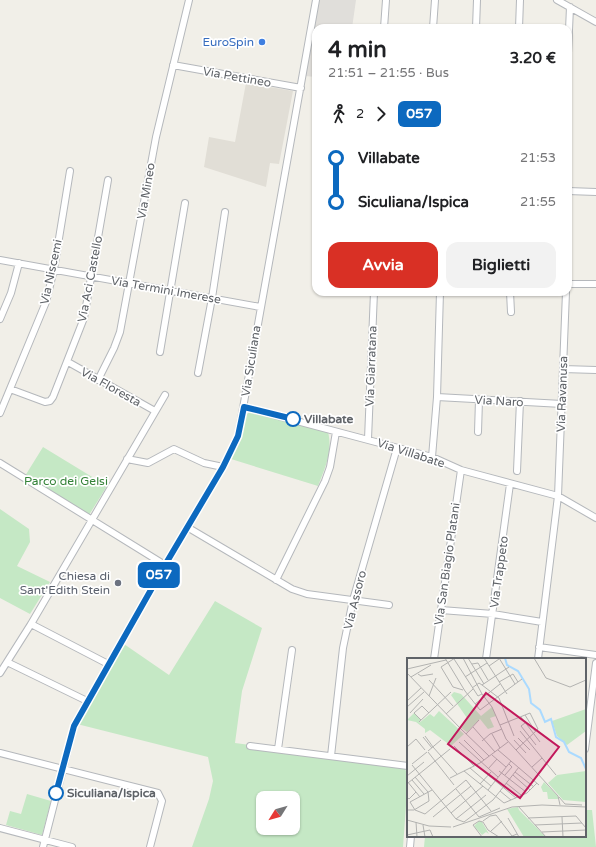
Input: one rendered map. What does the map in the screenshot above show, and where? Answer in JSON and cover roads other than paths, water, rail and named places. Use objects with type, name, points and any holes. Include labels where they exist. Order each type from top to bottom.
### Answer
[{"type":"street","name":"Via Mineo","points":[[98,380],[117,340],[129,284],[156,137],[189,0]]},
{"type":"street","name":"Via Siculiana","points":[[43,847],[74,726],[108,664],[223,467],[238,436],[316,0]]},
{"type":"street","points":[[384,24],[386,0]]},
{"type":"street","points":[[434,24],[435,0]]},
{"type":"street","points":[[476,24],[477,0]]},
{"type":"street","points":[[519,24],[520,0]]},
{"type":"street","points":[[557,0],[596,22]]},
{"type":"street","points":[[569,24],[570,7]]},
{"type":"street","name":"Via Pettineo","points":[[173,65],[301,88]]},
{"type":"street","name":"Via Niscemi","points":[[0,413],[45,305],[54,269],[70,171]]},
{"type":"street","name":"Via Aci Castello","points":[[10,389],[44,402],[50,402],[54,397],[83,322],[92,278],[108,180]]},
{"type":"street","points":[[572,191],[596,192]]},
{"type":"street","points":[[160,352],[184,203]]},
{"type":"street","points":[[198,373],[212,298],[225,212]]},
{"type":"street","name":"Via Termini Imerese","points":[[0,260],[54,269],[92,278],[260,307]]},
{"type":"street","points":[[0,319],[11,293],[19,263]]},
{"type":"street","points":[[572,284],[596,284]]},
{"type":"street","name":"Via Giarratana","points":[[368,439],[374,296]]},
{"type":"street","points":[[432,457],[437,397],[440,296]]},
{"type":"street","points":[[510,296],[511,312]]},
{"type":"street","name":"Via Ravanusa","points":[[538,658],[558,496],[566,296]]},
{"type":"street","name":"Via Floresta","points":[[68,362],[155,411]]},
{"type":"street","points":[[563,369],[596,370]]},
{"type":"street","points":[[0,673],[31,624],[165,395]]},
{"type":"street","name":"Via Naro","points":[[437,397],[562,404]]},
{"type":"street","points":[[478,432],[479,400]]},
{"type":"street","points":[[517,471],[520,401]]},
{"type":"street","name":"Via Villabate","points":[[244,407],[432,457],[461,470],[558,496],[596,518]]},
{"type":"street","points":[[276,580],[326,478],[336,432]]},
{"type":"street","name":"Via Assoro","points":[[331,756],[343,648],[353,600],[397,448]]},
{"type":"street","points":[[127,459],[148,463],[174,449],[204,463],[223,467]]},
{"type":"street","points":[[0,463],[165,565]]},
{"type":"street","name":"Via San Biagio Platani","points":[[434,658],[461,470]]},
{"type":"street","name":"Via Trappeto","points":[[486,658],[510,484]]},
{"type":"street","points":[[187,528],[292,589],[307,594],[389,605]]},
{"type":"street","points":[[441,610],[493,614],[542,622]]},
{"type":"street","points":[[31,624],[108,664]]},
{"type":"street","points":[[539,647],[596,655]]},
{"type":"street","points":[[278,749],[292,650]]},
{"type":"street","points":[[7,662],[87,701]]},
{"type":"street","points":[[586,741],[596,663]]},
{"type":"street","points":[[250,746],[407,766]]},
{"type":"street","points":[[0,753],[157,792],[161,796],[162,801],[150,847]]},
{"type":"street","points":[[0,828],[72,847]]},
{"type":"place","name":"EuroSpin","points":[[262,42]]},
{"type":"place","name":"Villabate","points":[[293,419]]},
{"type":"place","name":"Chiesa di Sant'Edith Stein","points":[[118,583]]},
{"type":"place","name":"Siculiana/Ispica","points":[[56,793]]},
{"type":"park label","name":"Parco dei Gelsi","points":[[66,481]]}]
